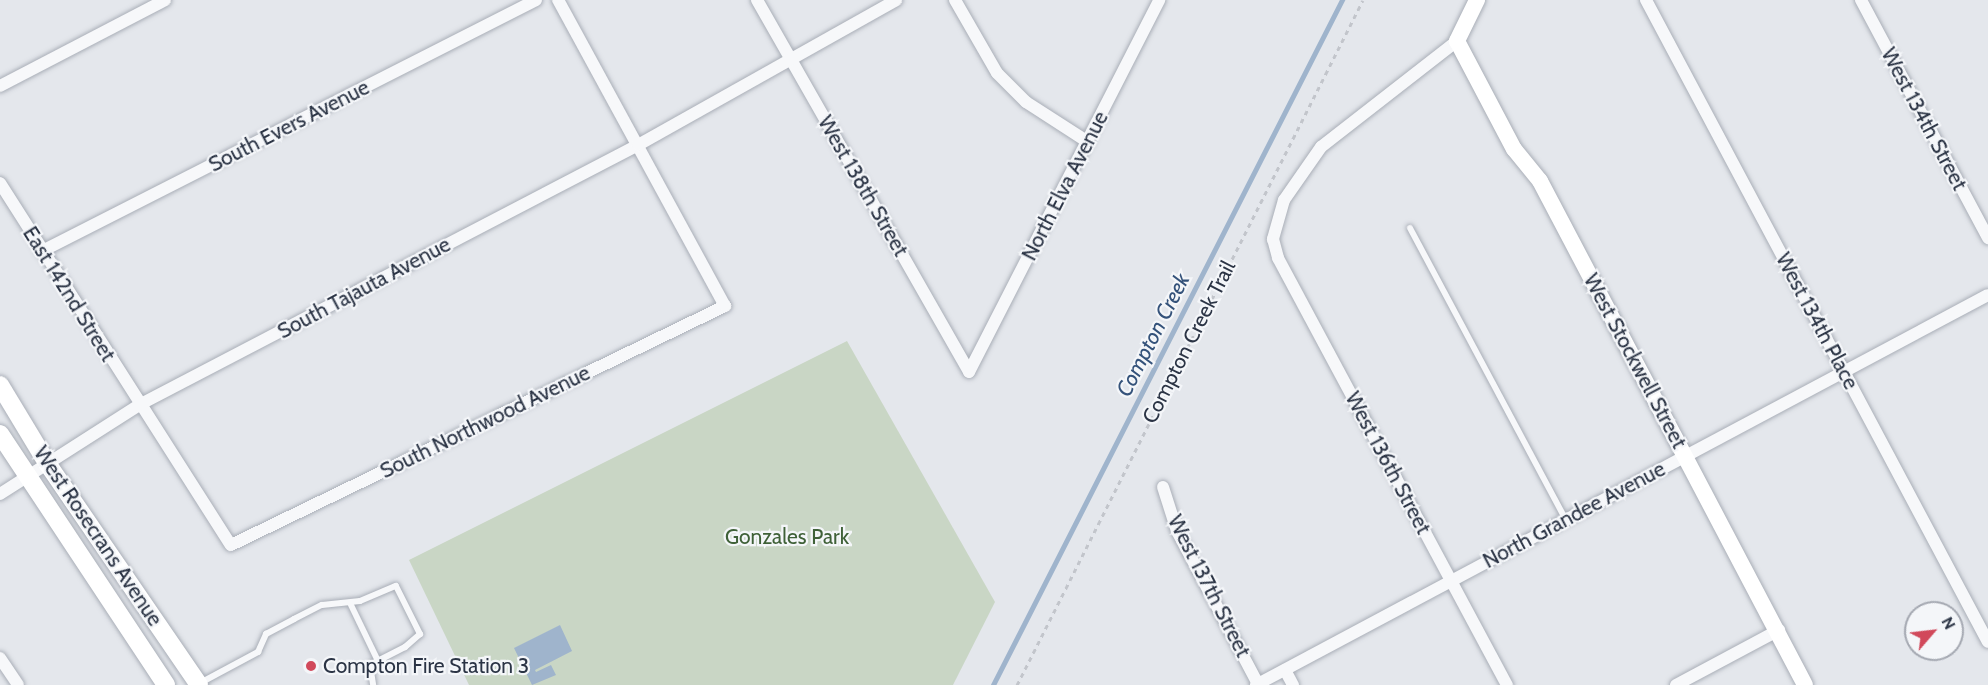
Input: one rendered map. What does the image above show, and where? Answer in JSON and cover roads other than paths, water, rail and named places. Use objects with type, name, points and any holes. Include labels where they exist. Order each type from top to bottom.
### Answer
[{"type":"main road","name":"West Rosecrans Avenue","points":[[0,385],[47,463],[199,685]]},
{"type":"main road","name":"West Rosecrans Avenue","points":[[0,434],[26,477],[166,685]]},
{"type":"street","points":[[0,86],[165,0]]},
{"type":"street","name":"South Evers Avenue","points":[[42,251],[536,0]]},
{"type":"street","points":[[558,0],[638,145]]},
{"type":"street","name":"West 138th Street","points":[[757,0],[969,372]]},
{"type":"street","name":"South Tajauta Avenue","points":[[0,494],[139,405],[638,145],[704,104],[896,0]]},
{"type":"street","points":[[955,0],[997,73],[1026,102],[1088,142]]},
{"type":"street","name":"North Elva Avenue","points":[[969,372],[1159,0]]},
{"type":"street","points":[[1457,41],[1477,0]]},
{"type":"street","name":"West 134th Place","points":[[1646,0],[1988,642]]},
{"type":"street","name":"West 134th Street","points":[[1861,0],[1988,238]]},
{"type":"street","name":"West 136th Street","points":[[1457,41],[1321,147],[1284,200],[1273,239],[1278,258],[1507,685]]},
{"type":"street","name":"West Stockwell Street","points":[[1457,41],[1514,149],[1540,182],[1779,630],[1805,685]]},
{"type":"street","name":"South Northwood Avenue","points":[[139,405],[231,545],[725,306],[638,145]]},
{"type":"street","name":"East 142nd Street","points":[[0,183],[139,405]]},
{"type":"street","name":"North Grandee Avenue","points":[[1257,684],[1988,295]]},
{"type":"street","name":"West 137th Street","points":[[1163,487],[1177,531],[1257,684]]},
{"type":"street","points":[[1676,685],[1779,630]]},
{"type":"street","points":[[0,658],[18,685]]},
{"type":"street","points":[[1285,670],[1293,685]]},
{"type":"lane","points":[[1410,228],[1566,520]]},
{"type":"lane","points":[[199,685],[258,652],[266,634],[322,605],[350,603],[399,586],[420,634],[405,647],[370,665],[373,685]]},
{"type":"lane","points":[[350,603],[378,661]]},
{"type":"water","points":[[560,625],[572,651],[535,670],[536,672],[551,665],[556,675],[532,685],[514,648]]},
{"type":"waterway","name":"Compton Creek","points":[[993,685],[1342,0]]},
{"type":"place","name":"Compton Fire Station 3","points":[[311,666]]},
{"type":"park label","name":"Gonzales Park","points":[[787,537]]}]
